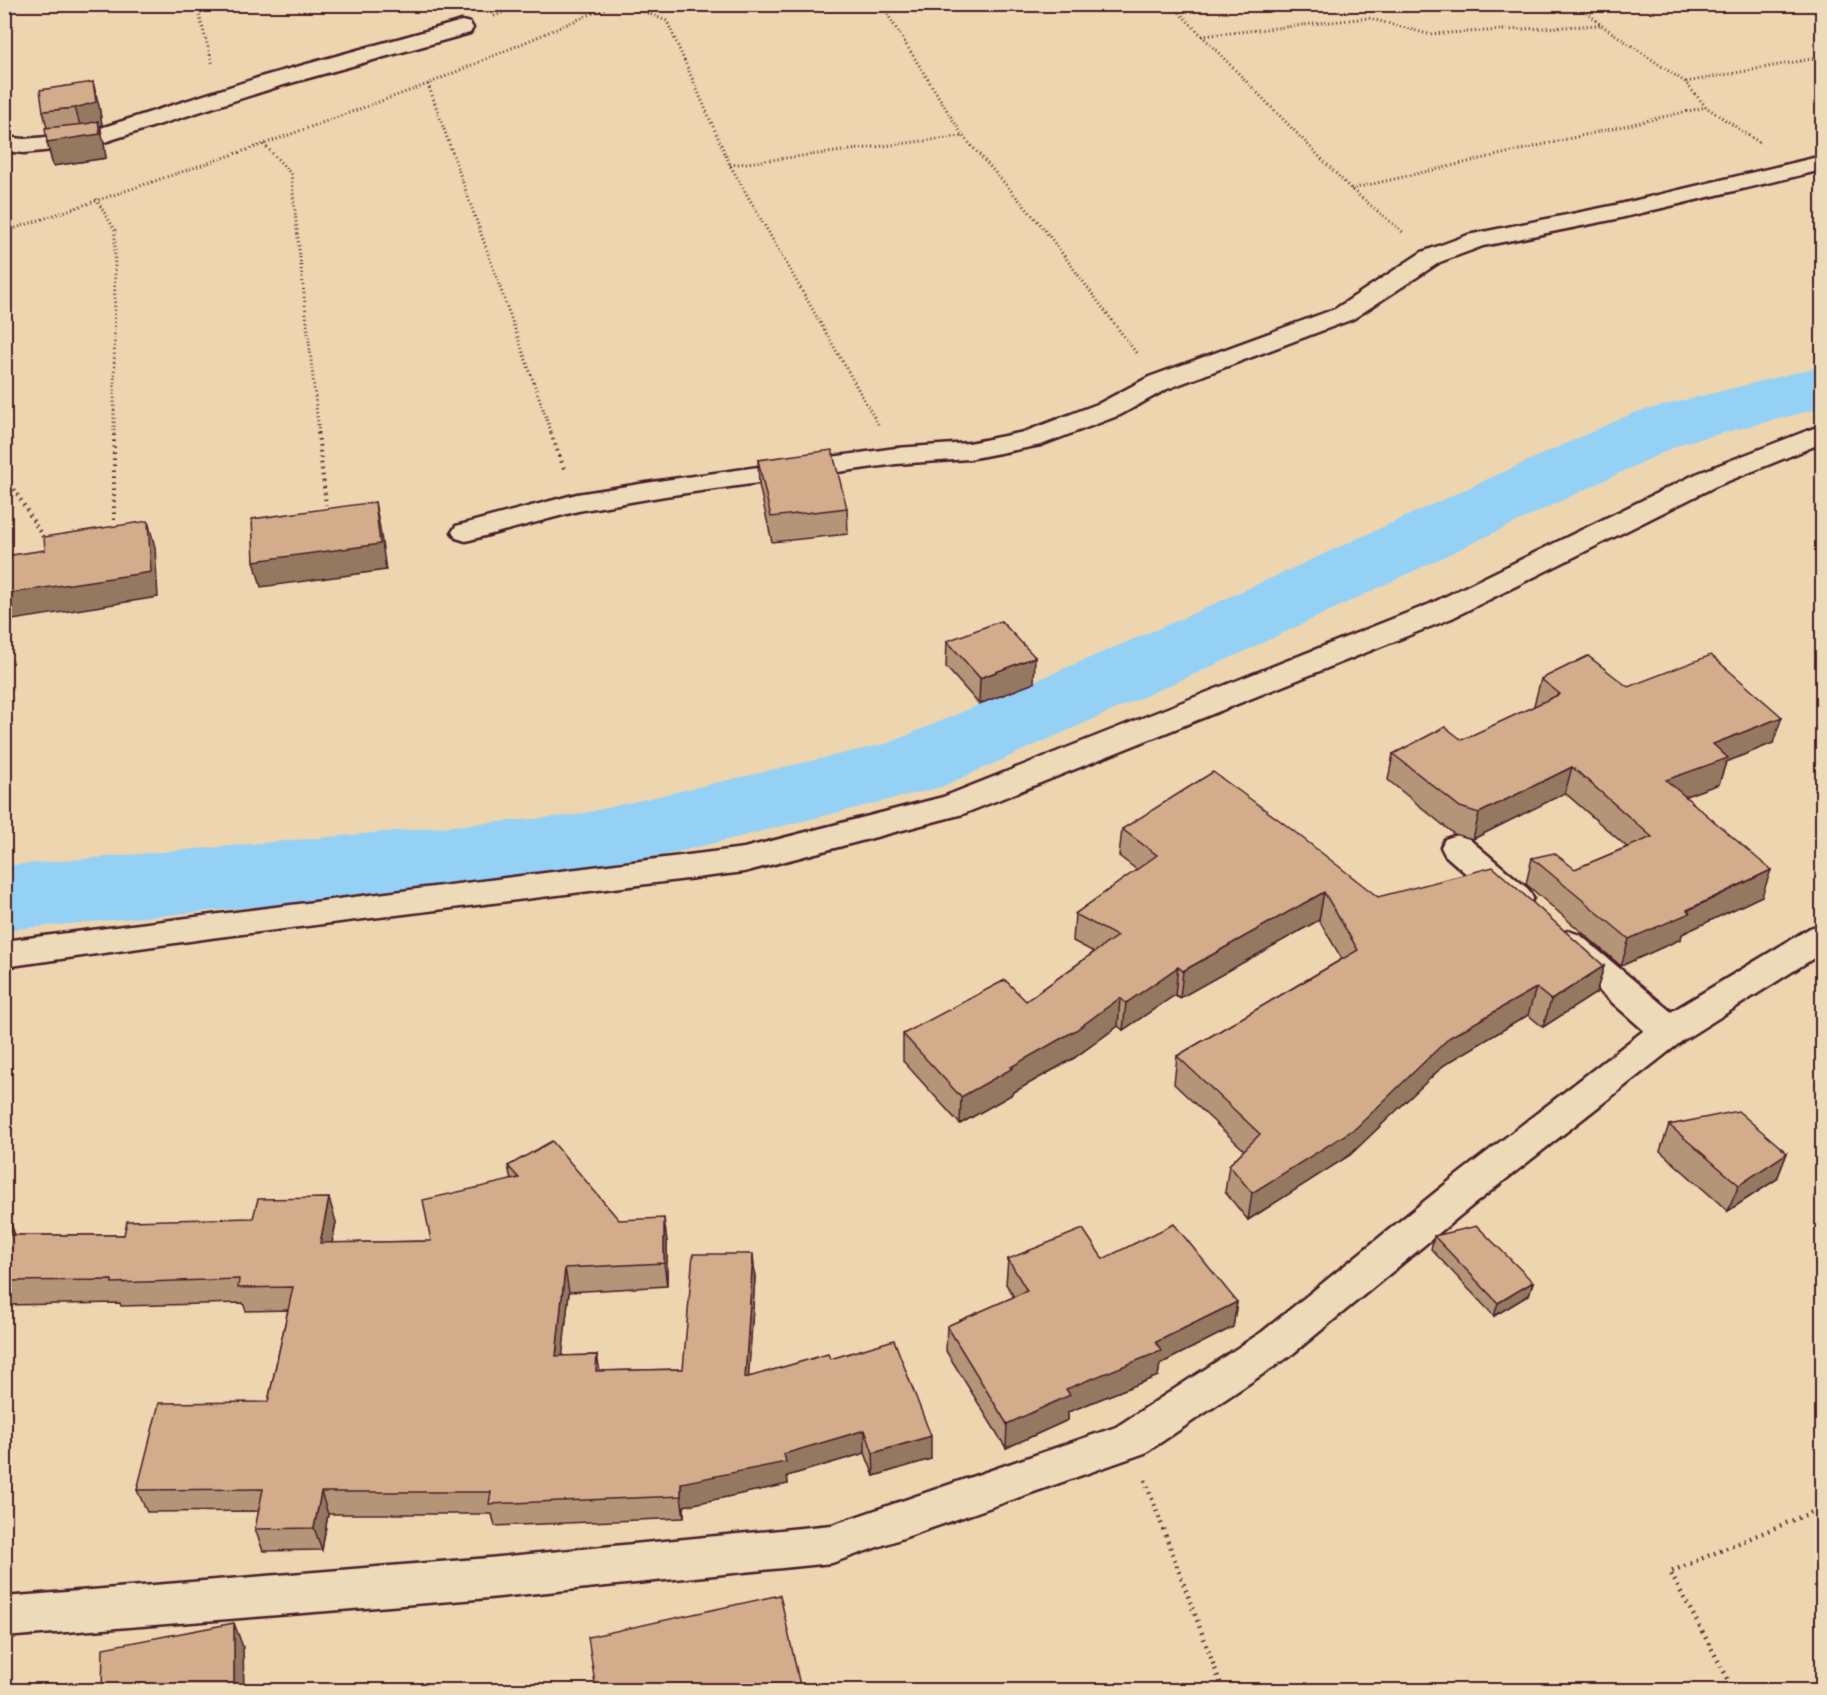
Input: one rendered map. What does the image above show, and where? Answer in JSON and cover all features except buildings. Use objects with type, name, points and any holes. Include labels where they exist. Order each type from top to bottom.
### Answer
[{"type":"street","points":[[4,144],[24,146],[84,141],[221,97],[462,28]]},
{"type":"street","points":[[466,532],[577,503],[896,456],[969,451],[1031,439],[1110,409],[1158,383],[1344,314],[1431,257],[1477,240],[1616,212],[1822,163]]},
{"type":"street","points":[[4,954],[229,923],[744,860],[952,806],[1441,611],[1706,480],[1822,432]]},
{"type":"street","points":[[1457,847],[1669,1031]]},
{"type":"street","points":[[4,1617],[477,1579],[832,1544],[1130,1440],[1276,1344],[1460,1194],[1669,1031],[1822,937]]},
{"type":"path","points":[[196,4],[221,97]]},
{"type":"path","points":[[4,232],[264,144],[428,84],[614,4]]},
{"type":"path","points":[[625,4],[667,21],[730,165],[896,456]]},
{"type":"path","points":[[881,4],[963,136],[1041,225],[1158,383]]},
{"type":"path","points":[[1171,4],[1352,189],[1431,257]]},
{"type":"path","points":[[1578,4],[1601,26],[1685,82],[1706,107],[1798,168]]},
{"type":"path","points":[[1585,10],[1611,4]]},
{"type":"path","points":[[1202,36],[1368,18],[1428,34],[1601,26]]},
{"type":"path","points":[[1685,82],[1822,57]]},
{"type":"path","points":[[428,84],[577,503]]},
{"type":"path","points":[[1352,189],[1706,107]]},
{"type":"path","points":[[730,165],[963,136]]},
{"type":"path","points":[[264,144],[291,174],[326,505]]},
{"type":"path","points":[[96,199],[115,230],[114,520]]},
{"type":"path","points":[[4,484],[13,487],[44,539]]},
{"type":"path","points":[[1130,1440],[1223,1690]]},
{"type":"path","points":[[1734,1690],[1670,1572],[1822,1508]]},
{"type":"waterway","points":[[4,898],[576,846],[911,767],[1209,637],[1658,428],[1822,387]]}]
